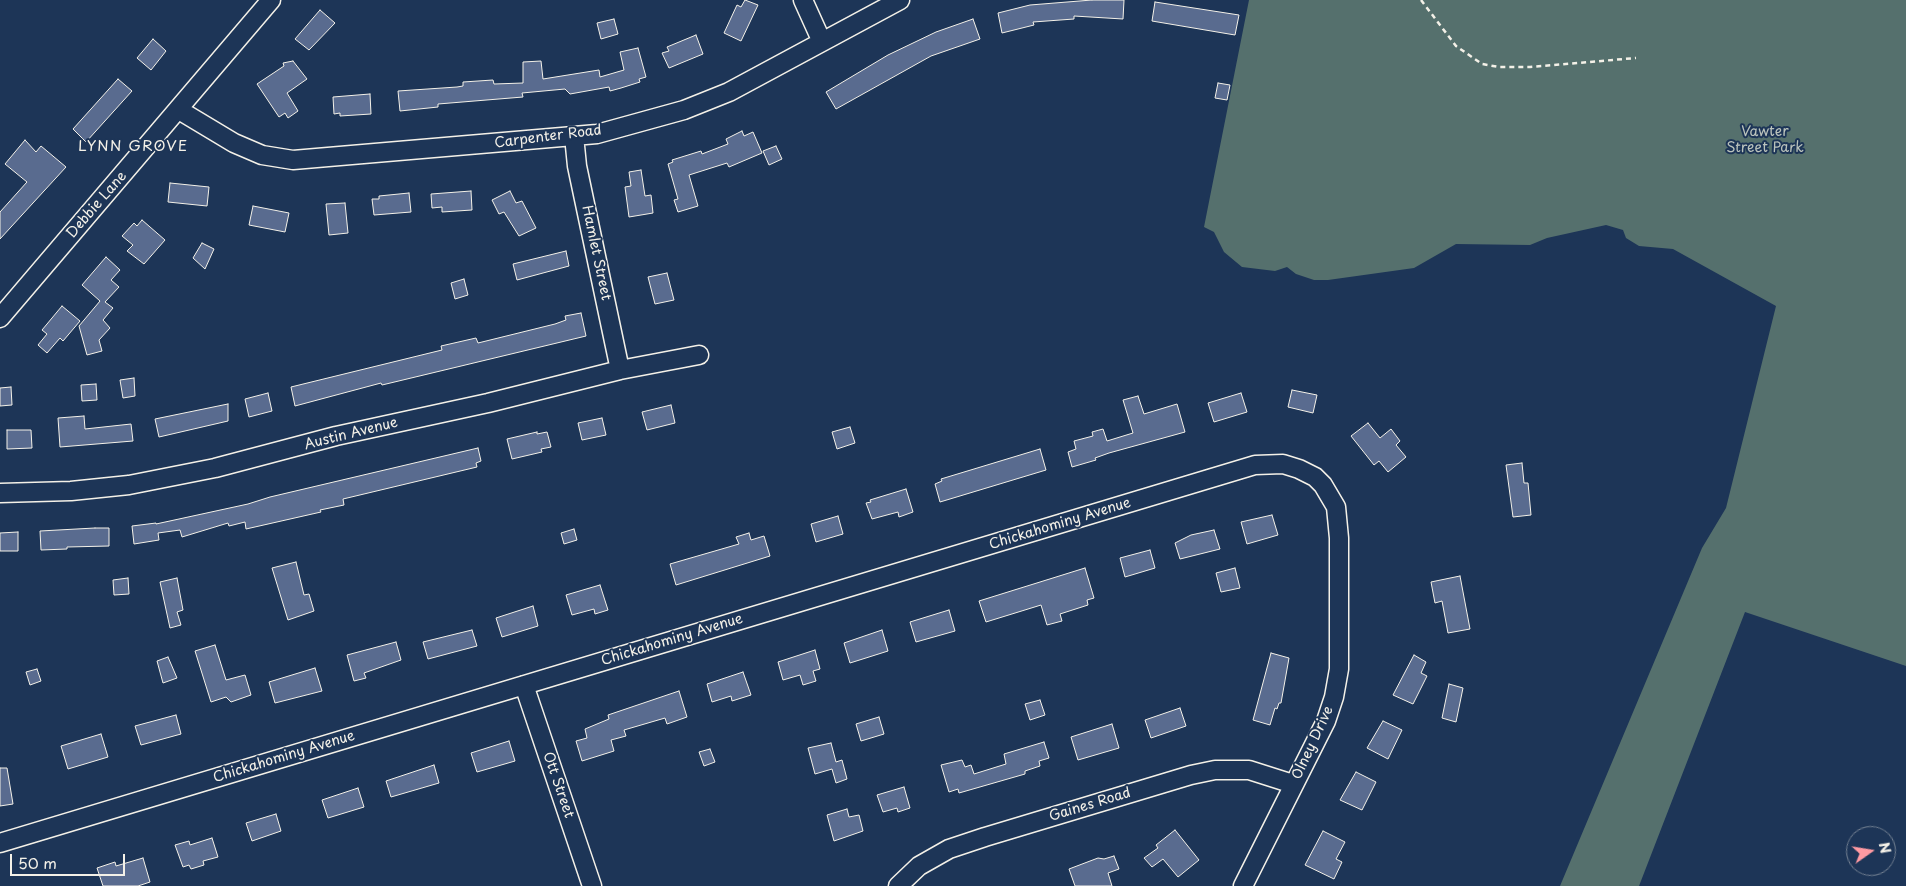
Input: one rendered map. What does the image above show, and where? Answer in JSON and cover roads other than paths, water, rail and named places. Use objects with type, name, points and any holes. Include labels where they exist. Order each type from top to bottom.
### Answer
[{"type":"street","name":"Debbie Lane","points":[[0,318],[179,110],[270,0]]},
{"type":"street","points":[[803,0],[822,42]]},
{"type":"street","name":"Carpenter Road","points":[[179,110],[234,143],[262,155],[293,160],[597,134],[684,110],[729,92],[900,0]]},
{"type":"street","name":"Hamlet Street","points":[[574,136],[577,166],[620,370]]},
{"type":"street","name":"Austin Avenue","points":[[0,493],[71,491],[129,485],[215,468],[336,436],[488,403],[620,370],[700,355]]},
{"type":"street","name":"Chickahominy Avenue","points":[[0,843],[1254,466],[1284,464],[1299,469],[1315,477],[1323,485],[1332,501]]},
{"type":"street","name":"Olney Drive","points":[[1243,886],[1326,721],[1334,698],[1339,669],[1340,538],[1336,507],[1332,501]]},
{"type":"street","name":"Ott Street","points":[[524,685],[592,886]]},
{"type":"street","name":"Gaines Road","points":[[898,886],[919,866],[950,849],[1191,775],[1215,770],[1249,770],[1293,784]]},
{"type":"district","name":"LYNN GROVE","points":[[133,147]]},
{"type":"park label","name":"Vawter Street Park","points":[[1765,140]]}]
